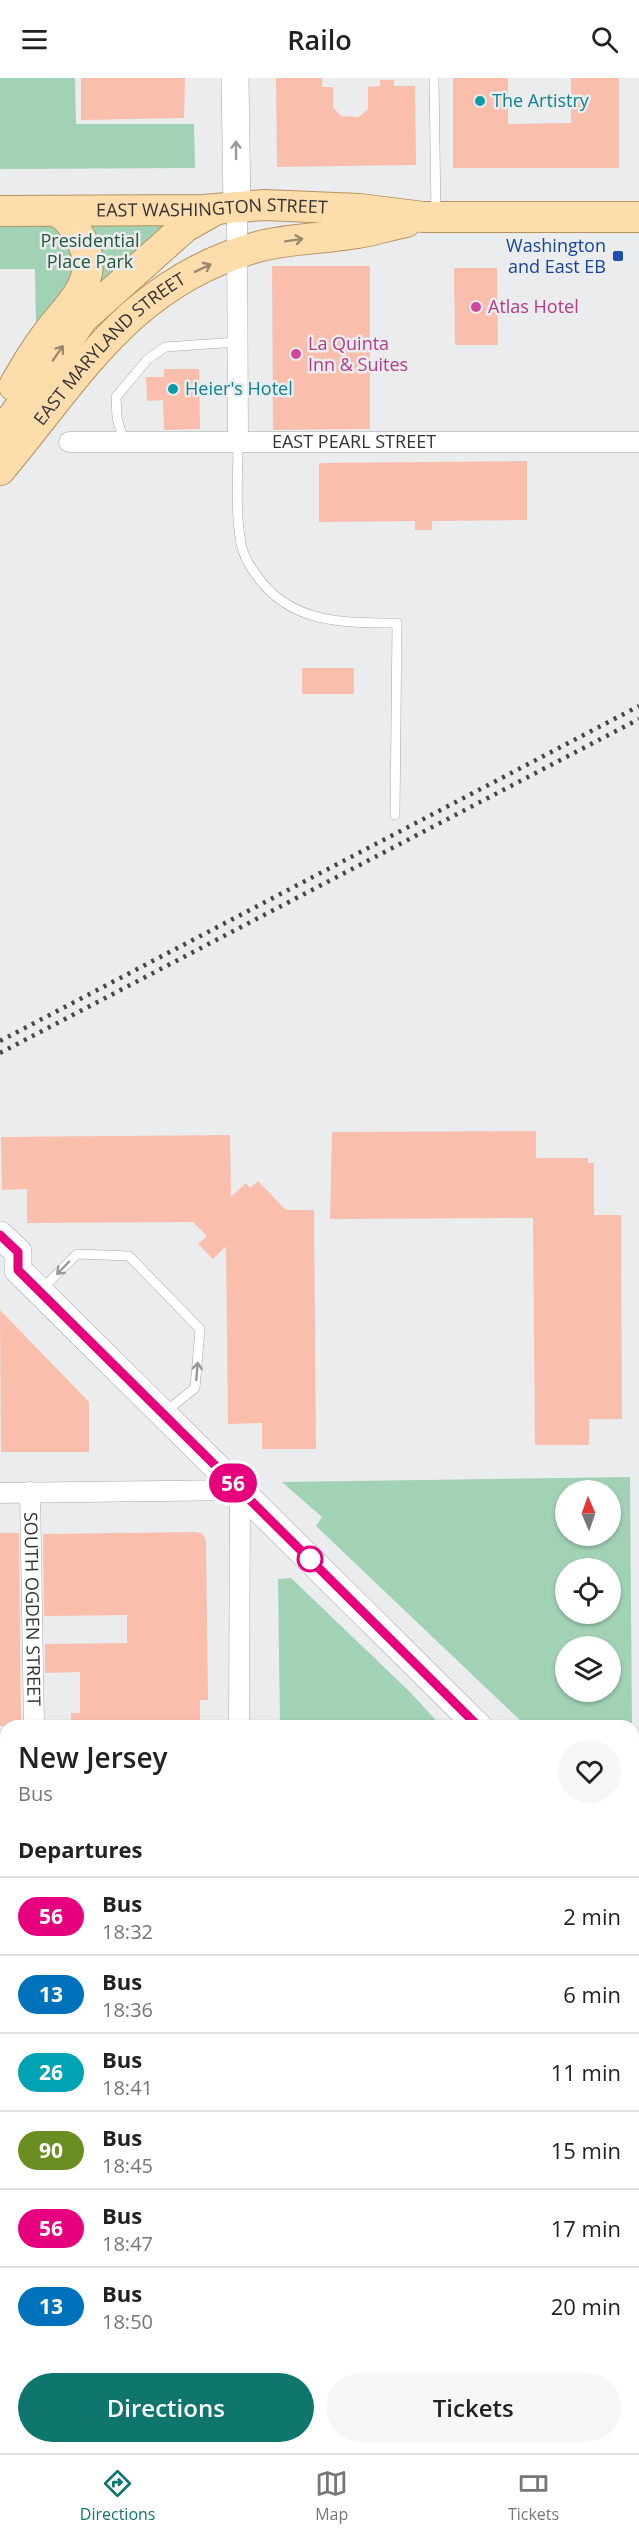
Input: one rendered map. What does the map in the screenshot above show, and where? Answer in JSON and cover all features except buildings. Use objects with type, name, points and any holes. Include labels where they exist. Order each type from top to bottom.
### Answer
[{"type":"main road","name":"EAST WASHINGTON STREET","points":[[0,211],[237,208],[264,205],[360,209],[430,217],[639,218]]},
{"type":"main road","points":[[0,435],[83,318],[185,227],[210,211],[237,208]]},
{"type":"main road","points":[[0,409],[36,349],[73,302],[87,277],[88,262],[82,241],[67,218],[54,211]]},
{"type":"main road","name":"EAST WASHINGTON STREET","points":[[237,254],[275,243],[358,233],[430,217]]},
{"type":"main road","name":"EAST MARYLAND STREET","points":[[0,470],[85,362],[114,330],[175,282],[237,254]]},
{"type":"street","points":[[235,78],[238,443]]},
{"type":"street","name":"EAST PEARL STREET","points":[[69,442],[639,442]]},
{"type":"street","points":[[0,1234],[18,1252],[9,1269],[40,1292],[472,1720]]},
{"type":"street","points":[[0,1493],[240,1490]]},
{"type":"street","points":[[239,1720],[240,1490]]},
{"type":"street","name":"SOUTH OGDEN STREET","points":[[30,1492],[34,1720]]},
{"type":"lane","points":[[430,217],[434,78]]},
{"type":"lane","points":[[124,442],[117,418],[116,397],[147,360],[165,347],[237,342]]},
{"type":"lane","points":[[238,443],[241,546],[263,586],[287,606],[313,617],[339,622],[397,623],[395,815]]},
{"type":"lane","points":[[40,1292],[77,1254],[129,1256],[200,1329],[195,1388],[164,1414]]},
{"type":"green space","points":[[0,78],[75,78],[76,124],[194,124],[195,168],[0,169]]},
{"type":"green space","name":"Presidential Place Park","points":[[172,219],[99,285],[69,279],[65,289],[36,325],[35,269],[0,269],[0,222]]},
{"type":"green space","points":[[630,1477],[632,1720],[520,1720],[316,1526],[322,1517],[282,1482]]},
{"type":"green space","points":[[291,1578],[410,1692],[436,1720],[280,1720],[278,1579]]},
{"type":"railway","points":[[0,1041],[639,706]]},
{"type":"railway","points":[[0,1053],[639,719]]},
{"type":"bus line","name":"56","points":[[0,1235],[18,1252],[18,1270],[472,1720]]},
{"type":"place","name":"The Artistry","points":[[480,101]]},
{"type":"place","name":"Washington and East EB","points":[[618,256]]},
{"type":"place","name":"Atlas Hotel","points":[[476,307]]},
{"type":"place","name":"La Quinta Inn & Suites","points":[[296,354]]},
{"type":"place","name":"Heier's Hotel","points":[[173,389]]}]
